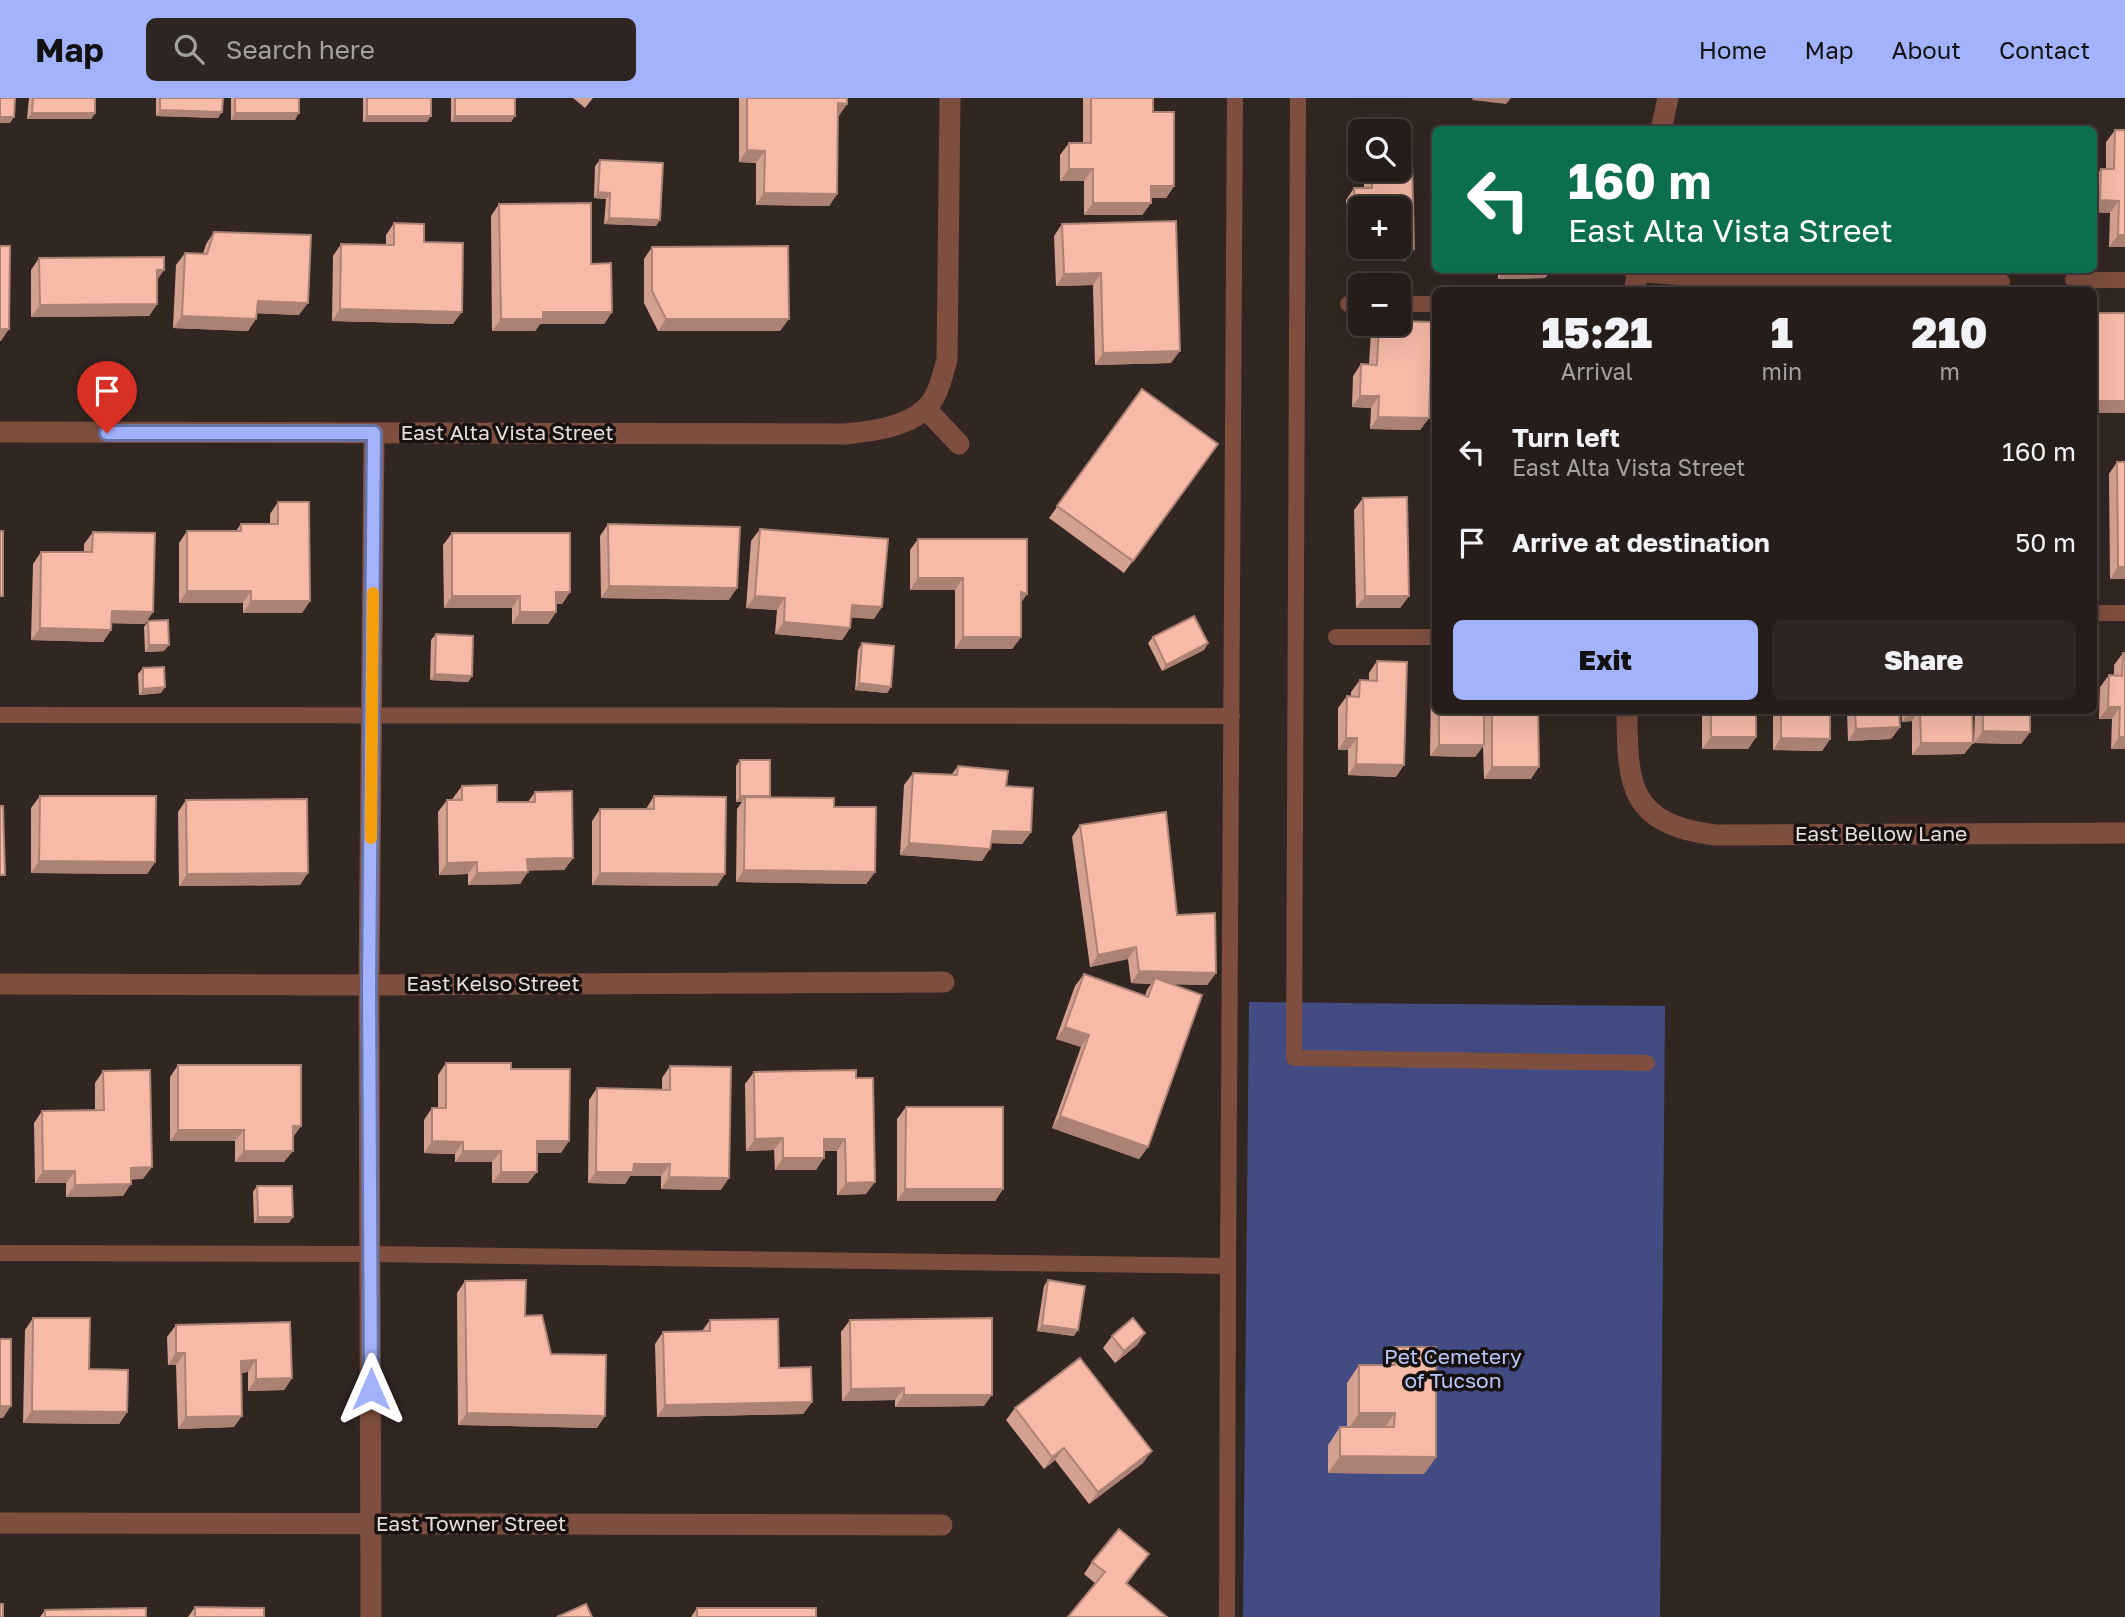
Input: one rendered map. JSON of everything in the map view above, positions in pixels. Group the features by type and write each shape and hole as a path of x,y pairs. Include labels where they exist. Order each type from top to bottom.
{"street":[{"path":"950,98 947,360 939,387 926,410 959,444"},
{"path":"1662,126 1668,98"},
{"name":"East Alta Vista Street","path":"0,432 845,434 902,423 926,410"},
{"path":"372,1617 369,985 374,433"},
{"name":"East Bellow Lane","path":"1626,714 1628,754 1633,783 1644,807 1663,822 1689,831 1715,835 2125,833"},
{"name":"East Kelso Street","path":"0,984 944,982"},
{"name":"East Towner Street","path":"0,1523 942,1525"}],"lane":[{"path":"1227,1617 1235,98"},
{"path":"1298,98 1294,1058 1647,1063"},
{"path":"1636,278 1747,282 2002,282"},
{"path":"2073,280 2125,280"},
{"path":"1411,304 1432,304"},
{"path":"2097,613 2125,613"},
{"path":"1336,637 1432,637"},
{"path":"0,715 1232,716"},
{"path":"0,1254 371,1254 1228,1266"}],"green space":[{"name":"Pet Cemetery of Tucson","path":"1249,1002 1665,1006 1660,1617 1243,1617"}],"building":[{"path":"0,98 15,98 14,117 0,117"},
{"path":"33,98 95,98 95,113 32,113"},
{"path":"160,98 223,98 222,112 160,110"},
{"path":"235,98 299,98 299,113 235,113"},
{"path":"367,98 431,98 431,116 367,116"},
{"path":"455,98 515,98 515,116 455,116"},
{"path":"747,98 847,98 847,104 838,103 837,194 764,193 765,151 747,150"},
{"path":"1091,98 1153,98 1153,112 1174,112 1174,186 1151,186 1151,203 1093,203 1093,169 1069,169 1069,143 1091,143"},
{"path":"2115,130 2125,130 2125,235 2118,235 2119,201 2100,200 2101,169 2114,169"},
{"path":"600,160 663,163 660,220 609,218 610,193 598,192"},
{"path":"1411,161 1414,249 1411,249 1411,196 1354,196 1354,188 1372,188 1372,182 1411,182"},
{"path":"591,203 591,264 611,263 612,312 543,312 543,319 501,319 499,204"},
{"path":"1176,221 1180,351 1103,353 1101,273 1064,274 1062,224"},
{"path":"394,223 424,224 424,242 463,243 462,312 340,309 341,244 394,245"},
{"path":"214,232 311,235 308,303 258,301 256,319 182,316 185,253 207,254"},
{"path":"0,246 10,246 9,329 0,329"},
{"path":"788,246 789,319 666,319 652,291 652,247"},
{"path":"164,257 164,270 157,270 157,304 40,305 39,258"},
{"path":"2097,313 2125,313 2125,401 2097,401"},
{"path":"1411,321 1432,322 1429,418 1378,417 1379,396 1360,396 1361,364 1377,365 1378,336 1411,336"},
{"path":"1142,389 1218,444 1133,561 1057,506"},
{"path":"2117,462 2125,462 2125,567 2118,567"},
{"path":"1407,497 1409,596 1365,596 1363,498"},
{"path":"278,502 309,502 310,601 251,601 251,591 187,591 187,531 241,531 241,524 278,524"},
{"path":"608,524 740,527 737,588 609,586"},
{"path":"760,529 888,539 882,607 852,605 850,628 784,622 785,598 755,596"},
{"path":"0,531 3,531 3,596 0,596"},
{"path":"93,532 155,533 153,612 112,611 111,630 40,628 41,552 92,552"},
{"path":"452,533 570,533 570,592 556,592 556,612 520,612 520,596 452,596"},
{"path":"918,539 1027,539 1027,594 1021,592 1021,637 963,637 963,578 918,578"},
{"path":"1194,616 1208,643 1166,665 1153,637"},
{"path":"168,620 169,645 149,645 148,621"},
{"path":"436,634 473,636 472,676 435,674"},
{"path":"862,643 894,646 891,687 859,683"},
{"path":"2123,653 2125,737 2119,737 2120,707 2108,707 2109,675 2122,676"},
{"path":"1377,661 1407,662 1404,765 1356,764 1357,738 1346,738 1347,696 1359,697 1360,680 1377,681"},
{"path":"164,667 165,687 143,689 143,668"},
{"path":"1439,714 1484,714 1484,745 1439,745"},
{"path":"1492,714 1538,714 1539,767 1492,767"},
{"path":"1711,714 1756,714 1756,737 1711,737"},
{"path":"1781,714 1830,714 1830,739 1781,738"},
{"path":"1855,714 1899,714 1900,727 1856,729"},
{"path":"1920,714 1972,714 1973,743 1921,743"},
{"path":"1983,714 2030,714 2030,732 1983,731"},
{"path":"740,760 770,760 770,796 740,796"},
{"path":"958,766 1008,771 1006,786 1033,788 1031,832 993,831 990,849 909,843 913,773 957,775"},
{"path":"497,785 497,802 535,802 535,792 572,791 573,858 527,859 528,872 477,873 477,862 447,863 447,800 462,800 462,786"},
{"path":"40,796 156,796 155,862 39,861"},
{"path":"654,796 726,797 725,874 600,873 600,809 654,809"},
{"path":"745,797 834,798 834,807 876,807 875,872 744,870"},
{"path":"307,799 308,873 187,874 186,800"},
{"path":"0,806 3,806 5,875 0,875"},
{"path":"1166,812 1177,915 1215,913 1216,973 1139,971 1136,947 1098,955 1080,825"},
{"path":"1084,974 1148,997 1155,978 1202,995 1148,1147 1060,1116 1089,1035 1065,1027"},
{"path":"446,1063 511,1063 511,1069 570,1069 569,1141 537,1141 537,1172 501,1172 501,1151 463,1151 463,1142 432,1141 432,1108 446,1108"},
{"path":"178,1065 301,1065 301,1126 293,1126 293,1151 244,1151 244,1130 178,1130"},
{"path":"670,1066 731,1067 729,1178 669,1177 670,1164 634,1164 633,1172 596,1172 597,1088 670,1090"},
{"path":"150,1070 152,1167 131,1168 131,1184 75,1185 75,1171 43,1171 42,1111 104,1110 103,1071"},
{"path":"856,1070 856,1078 873,1078 875,1182 846,1183 845,1139 824,1139 824,1158 783,1158 783,1138 755,1139 754,1072"},
{"path":"906,1107 1003,1107 1003,1189 905,1189"},
{"path":"257,1186 292,1186 293,1217 258,1217"},
{"path":"526,1280 525,1316 542,1315 551,1354 606,1355 605,1416 467,1413 465,1281"},
{"path":"1048,1280 1085,1286 1078,1330 1042,1325"},
{"path":"33,1318 90,1318 89,1369 128,1370 127,1412 32,1411"},
{"path":"992,1318 992,1395 904,1395 904,1388 851,1389 850,1320"},
{"path":"1133,1318 1145,1333 1124,1351 1112,1336"},
{"path":"778,1319 779,1368 811,1367 812,1402 665,1405 663,1332 710,1331 710,1320"},
{"path":"290,1322 292,1378 256,1379 256,1360 241,1361 242,1416 186,1417 185,1353 176,1353 176,1325"},
{"path":"0,1339 11,1339 11,1406 0,1406"},
{"path":"1395,1347 1436,1347 1436,1457 1340,1456 1340,1427 1394,1427 1395,1413 1359,1413 1359,1365 1395,1365"},
{"path":"1080,1358 1152,1451 1098,1492 1064,1448 1052,1457 1015,1408"},
{"path":"1119,1529 1149,1554 1126,1583 1167,1617 1068,1617 1105,1572 1092,1562"},
{"path":"0,1604 3,1604 3,1617 0,1617"},
{"path":"586,1604 592,1617 557,1617"},
{"path":"195,1607 264,1608 264,1617 195,1617"},
{"path":"146,1608 146,1617 45,1617 45,1610"},
{"path":"697,1608 816,1608 816,1617 697,1617"}],"slow traffic":[{"path":"371,838 373,593"}],"route":[{"path":"107,433 374,433 369,985 371,1389"}]}
